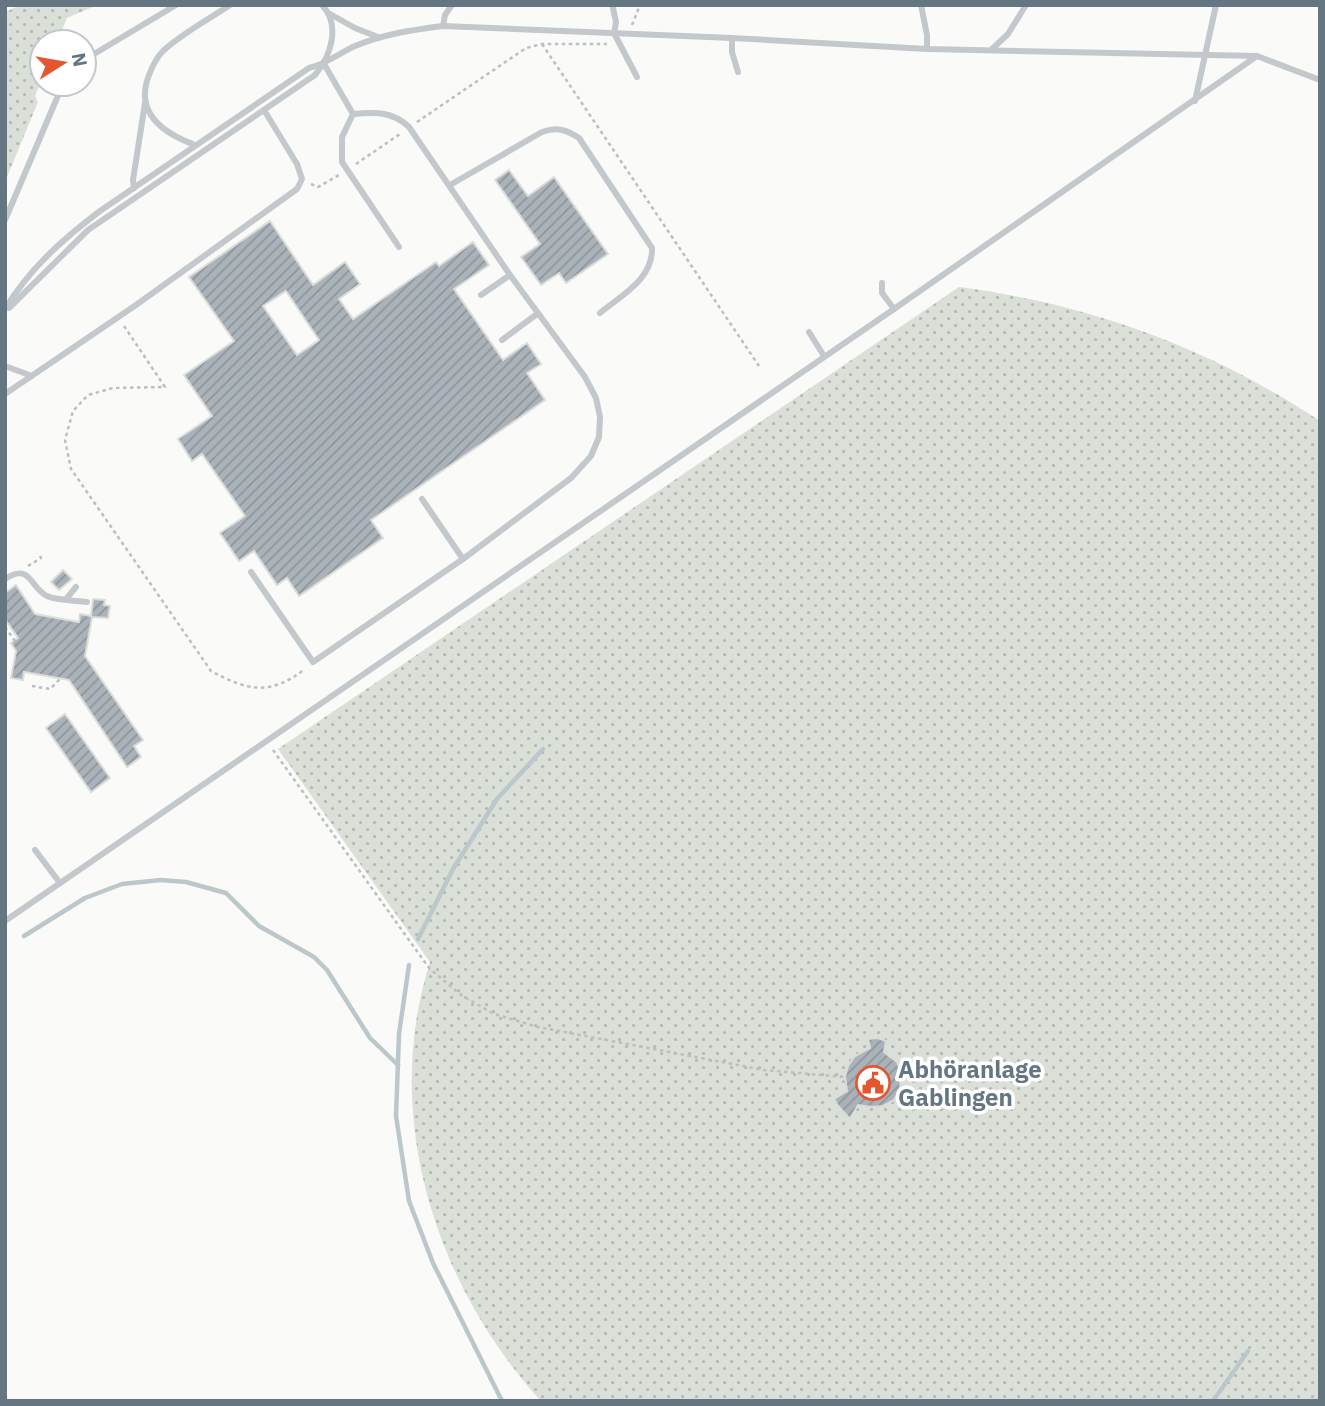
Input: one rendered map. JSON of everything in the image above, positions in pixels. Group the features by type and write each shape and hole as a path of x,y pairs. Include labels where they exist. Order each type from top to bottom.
{"lane":[{"path":"98,52 176,5"},
{"path":"134,188 146,84 152,69 162,52 230,5"},
{"path":"322,5 355,28 378,37"},
{"path":"443,26 445,15 452,5"},
{"path":"921,5 927,49"},
{"path":"991,50 1008,34 1026,5"},
{"path":"1195,101 1216,5"},
{"path":"613,8 616,22 614,33 637,77"},
{"path":"5,310 88,230 315,75 324,64 330,49 330,13"},
{"path":"5,310 19,286 68,235 309,68 324,64 351,48 378,37 443,26 927,49 1257,56 1320,80"},
{"path":"732,38 732,52 738,72"},
{"path":"5,921 1257,56"},
{"path":"324,64 353,114"},
{"path":"5,220 57,98"},
{"path":"145,102 155,121 167,132 178,140 195,145"},
{"path":"5,394 297,189 302,179 297,164 264,110"},
{"path":"251,572 313,663 463,559 571,478 591,456 600,437 596,398 584,377 537,314 409,127 394,115 380,112 353,114"},
{"path":"353,114 342,137 342,162 399,247"},
{"path":"450,185 542,132 565,129 579,138 652,248 652,257 645,275 600,313"},
{"path":"481,295 510,275"},
{"path":"882,283 883,293 894,309"},
{"path":"502,340 537,314"},
{"path":"809,332 824,356"},
{"path":"5,366 32,376"},
{"path":"422,499 463,559"},
{"path":"5,579 17,573 29,576 46,596 87,603"},
{"path":"66,599 76,587"},
{"path":"36,850 60,883"}],"path":[{"path":"627,34 640,5"},
{"path":"302,179 318,187 346,171 526,48 542,44 621,44"},
{"path":"542,44 759,366"},
{"path":"118,317 165,387 113,388 88,395 73,411 65,440 71,469 211,671 239,686 264,688 289,681 313,663"},
{"path":"17,573 41,558 39,554"},
{"path":"5,627 17,644"},
{"path":"32,685 50,688 61,678"},
{"path":"267,741 429,968 461,995 494,1014 538,1027 764,1070 845,1077"}],"shaded area":[{"path":"21,5 97,5 67,18 63,28 28,28 28,98 36,98 38,102 5,182 5,12"},
{"path":"959,287 1055,305 1147,333 1235,372 1320,421 1320,1401 541,1401 504,1355 472,1305 446,1251 427,1195 416,1138 412,1079 416,1020 430,962 278,749"}],"building":[{"path":"509,170 528,196 554,177 608,254 566,283 559,273 541,285 521,257 540,244 495,180"},
{"path":"270,221 313,285 345,262 360,284 339,299 353,319 436,262 439,266 473,242 489,265 454,289 503,360 527,343 541,364 527,373 545,400 371,520 383,538 299,596 287,578 277,585 254,551 239,561 220,533 245,516 202,454 192,461 178,439 212,416 184,375 234,341 189,277","holes":["286,291 319,340 297,355 263,306"]},
{"path":"63,570 72,579 59,590 51,582"},
{"path":"16,585 35,614 79,622 80,614 91,616 93,599 105,600 104,605 110,606 108,618 92,617 85,656 143,740 134,746 141,757 127,767 69,680 24,672 23,680 11,678 16,651 11,643 18,638 5,619 5,593"},
{"path":"65,714 110,778 91,792 46,728"},
{"name":"Abhöranlage Gablingen","path":"868,1039 886,1041 884,1052 897,1062 901,1074 900,1089 894,1100 883,1106 858,1105 850,1119 834,1099 847,1091 845,1077 855,1056 870,1048"}],"waterway":[{"path":"418,939 453,869 497,799 543,749"},
{"path":"24,936 85,898 122,884 161,880 186,882 226,893 259,926 314,957 327,970 370,1038 398,1065"},
{"path":"409,965 399,1034 396,1116 409,1201 433,1263 502,1401"},
{"path":"1213,1401 1248,1351"}],"place":[{"name":"Abhöranlage Gablingen","path":"873,1083"}]}
